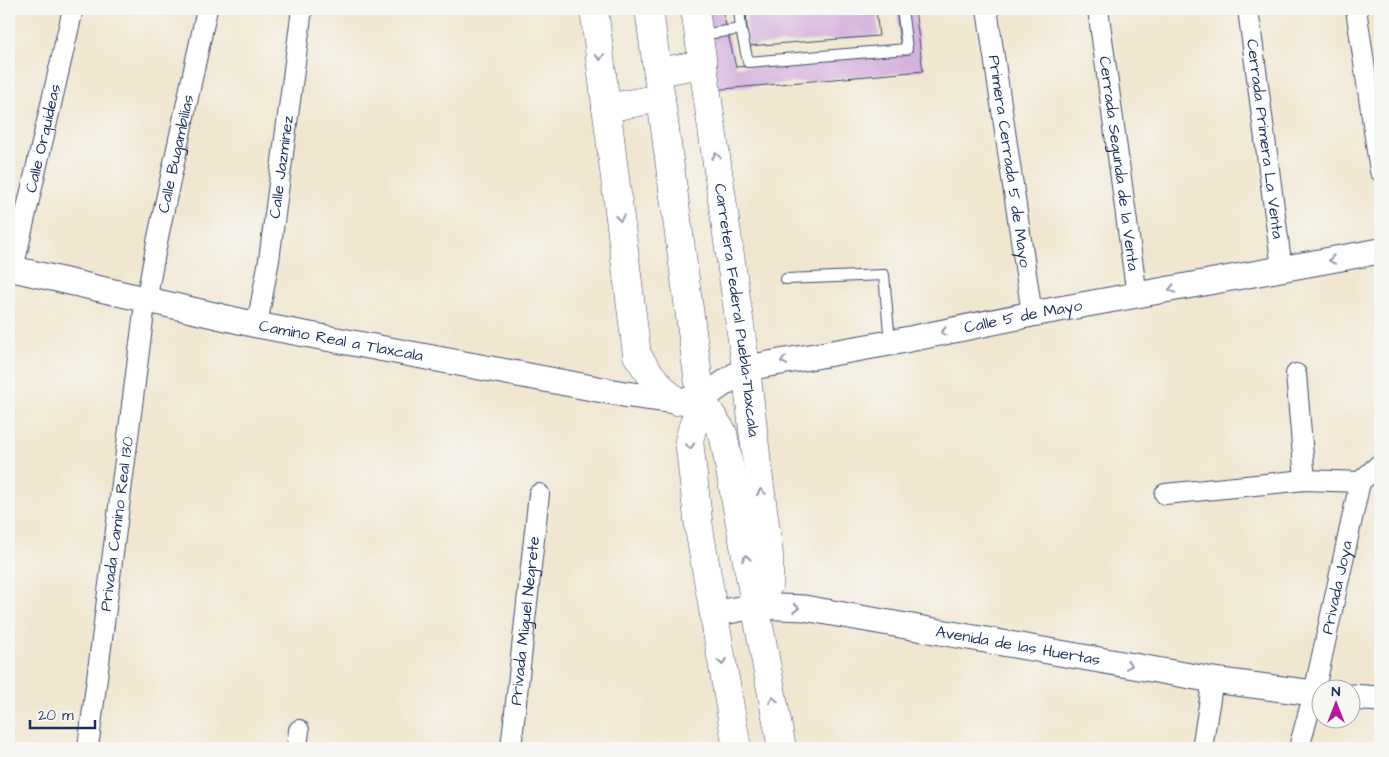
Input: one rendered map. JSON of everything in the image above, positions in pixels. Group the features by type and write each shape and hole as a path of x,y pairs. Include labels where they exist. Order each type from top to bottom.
{"main road":[{"name":"Carretera Federal Puebla-Tlaxcala","path":"594,9 637,355 644,368 661,388 689,400 723,433 782,748"},
{"name":"Carretera Federal Puebla-Tlaxcala","path":"649,9 660,85 689,400 689,440 699,528 737,748"},
{"name":"Carretera Federal Puebla-Tlaxcala","path":"695,9 746,368 769,554 769,584 755,606"},
{"path":"606,108 703,64"}],"street":[{"name":"Calle Orquídeas","path":"11,268 73,9"},
{"name":"Calle Bugambilias","path":"146,298 207,9"},
{"name":"Calle Jazminez","path":"257,325 269,260 302,9"},
{"name":"Primera Cerrada 5 de Mayo","path":"987,9 1032,314"},
{"name":"Cerrada Segunda de la Venta","path":"1098,9 1137,296"},
{"name":"Cerrada Primera La Venta","path":"1248,9 1282,268"},
{"path":"1356,9 1380,172"},
{"name":"Calle 5 de Mayo","path":"689,400 746,368 890,343 1032,314 1380,251"},
{"name":"Camino Real a Tlaxcala","path":"11,268 257,325 624,394 689,400"},
{"name":"Privada Camino Real 130","path":"88,748 146,298"},
{"path":"1296,374 1305,480"},
{"path":"1165,494 1305,480 1360,482 1380,464"},
{"name":"Privada Joya","path":"1321,680 1360,482"},
{"name":"Privada Miguel Negrete","path":"511,748 539,494"},
{"name":"Avenida de las Huertas","path":"713,614 755,606 804,608 1213,680 1312,693"},
{"path":"1202,748 1213,680"},
{"path":"1362,698 1380,699"},
{"name":"Privada Joya","path":"1299,748 1312,711"}],"lane":[{"path":"739,9 748,62 907,49 902,9"},
{"path":"699,35 741,29"},
{"path":"786,279 884,275 890,343"}],"building":[{"path":"699,9 722,9 736,67 902,54 896,9 915,9 923,71 712,90"},
{"path":"746,9 876,9 879,36 748,46"}]}
